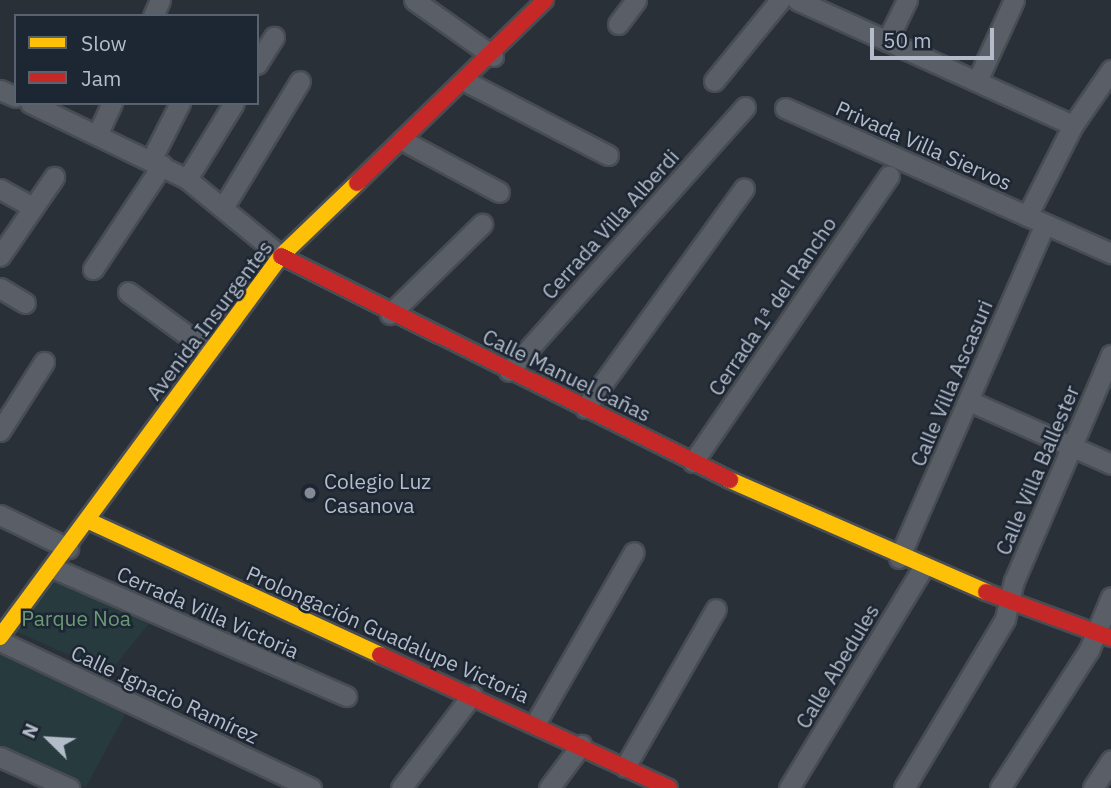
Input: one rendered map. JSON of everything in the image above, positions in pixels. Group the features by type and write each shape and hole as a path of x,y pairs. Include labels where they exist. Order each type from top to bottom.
{"street":[{"path":"414,0 493,56"},
{"name":"Avenida Insurgentes","path":"0,639 89,521 209,351 281,257 493,56 545,0"},
{"path":"618,24 636,0"},
{"path":"714,81 780,0"},
{"path":"797,0 1073,125"},
{"path":"887,41 907,0"},
{"path":"977,82 1014,0"},
{"path":"259,60 271,35"},
{"name":"Calle Villa Ascasuri","path":"899,558 969,401 1073,125 1106,77 1111,58"},
{"path":"465,81 608,155"},
{"path":"224,206 300,82"},
{"name":"Calle Manuel Cañas","path":"35,105 157,161 224,206 281,257 390,314 693,462 899,558 1010,604 1103,636"},
{"path":"99,133 112,105"},
{"path":"93,270 157,161 179,105"},
{"path":"187,179 232,105"},
{"name":"Cerrada Villa Alberdi","path":"509,371 745,107"},
{"name":"Privada Villa Siervos","path":"785,108 1035,221 1109,249"},
{"path":"402,140 499,192"},
{"name":"Cerrada 1ª del Rancho","path":"693,462 889,176"},
{"path":"0,256 54,177"},
{"path":"585,408 744,188"},
{"path":"0,189 33,207"},
{"path":"390,314 482,224"},
{"path":"0,288 25,303"},
{"path":"128,292 209,351"},
{"name":"Calle Villa Ballester","path":"904,788 1010,604 1071,447 1111,355"},
{"path":"0,431 44,362"},
{"path":"969,401 1111,464"},
{"path":"0,514 68,548"},
{"name":"Prolongación Guadalupe Victoria","path":"89,521 581,745 669,788"},
{"path":"534,724 634,552"},
{"name":"Cerrada Villa Victoria","path":"53,568 346,696"},
{"name":"Calle Abedules","path":"789,788 923,568"},
{"path":"1000,788 1103,636 1111,597"},
{"path":"625,766 716,609"},
{"name":"Calle Ignacio Ramírez","path":"0,639 311,788"},
{"path":"401,788 472,695"},
{"path":"549,788 581,745"},
{"path":"0,757 69,788"},
{"path":"1093,788 1111,760"}],"green space":[{"name":"Parque Noa","path":"59,569 156,615 109,673 15,631"},
{"path":"0,646 128,709 86,787 0,747"}],"traffic: slow":[{"path":"0,637 281,256 357,183"},
{"path":"730,480 986,592"},
{"path":"89,521 380,655"}],"traffic: jam":[{"path":"357,183 545,0"},
{"path":"281,256 730,480"},
{"path":"986,592 1111,638"},
{"path":"380,655 669,788"}],"place":[{"name":"Colegio Luz Casanova","path":"310,493"}]}
